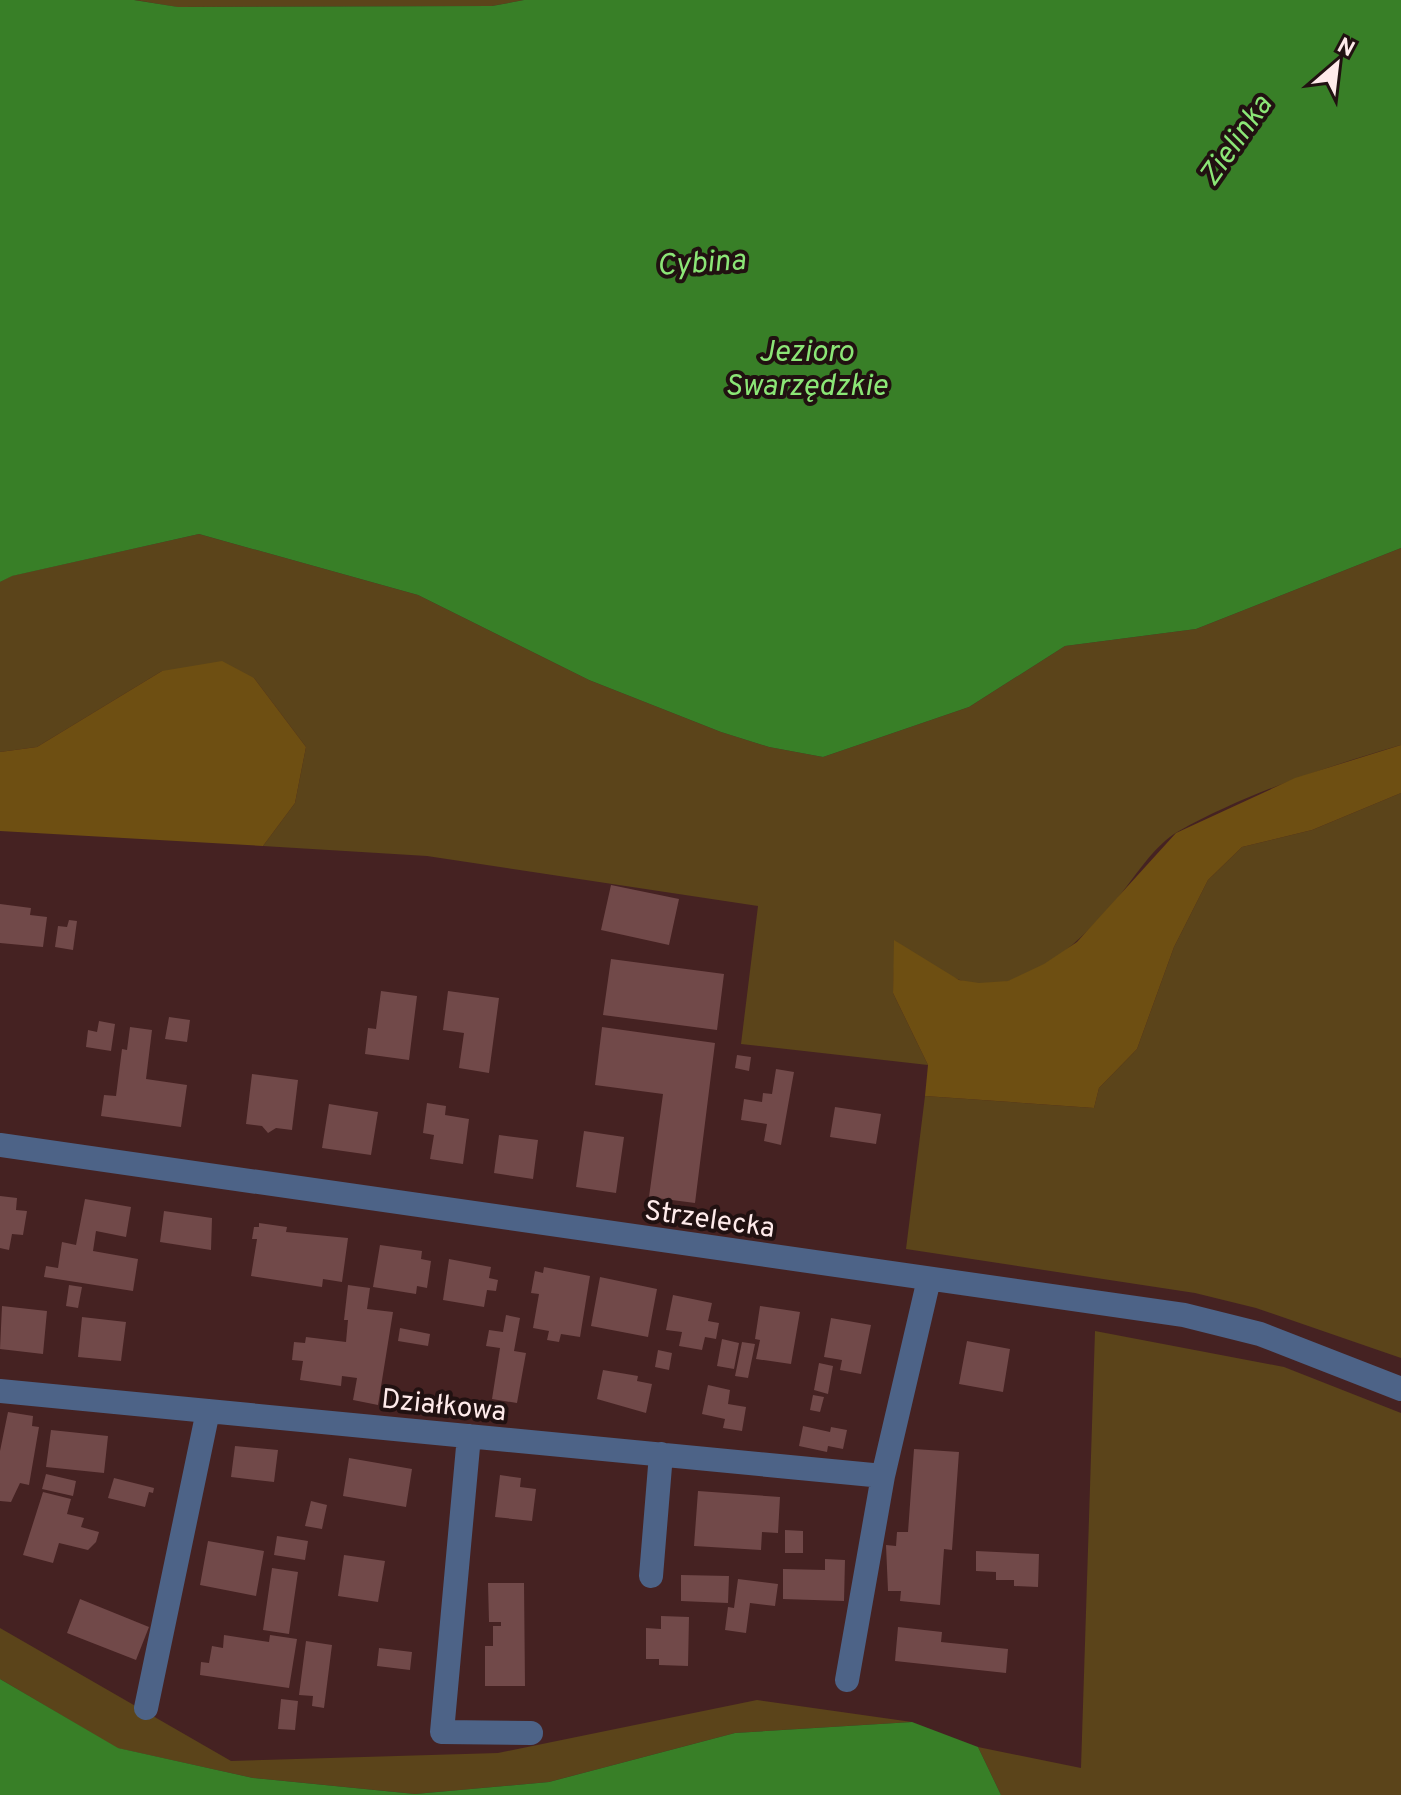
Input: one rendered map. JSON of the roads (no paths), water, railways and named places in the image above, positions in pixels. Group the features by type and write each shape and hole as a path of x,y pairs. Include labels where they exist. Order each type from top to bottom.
{"street":[{"name":"Strzelecka","path":"0,1145 1224,1323 1401,1389"},
{"path":"847,1680 883,1476 929,1279"},
{"name":"Działkowa","path":"0,1391 883,1476"},
{"path":"146,1708 208,1411"},
{"path":"469,1436 442,1732 531,1733"},
{"path":"651,1576 661,1454"}],"water":[{"name":"Jezioro Swarzędzkie","path":"0,0 134,0 178,7 492,6 524,0 1401,0 1401,548 1196,629 1065,646 969,707 823,757 769,747 721,732 589,680 418,595 199,534 12,576 0,582"},
{"path":"0,1679 118,1748 253,1778 415,1794 549,1782 735,1733 912,1722 978,1747 1001,1795 0,1795"}],"water label":[{"name":"Zielinka","path":"1235,140"},
{"name":"Cybina","path":"701,262"}]}
